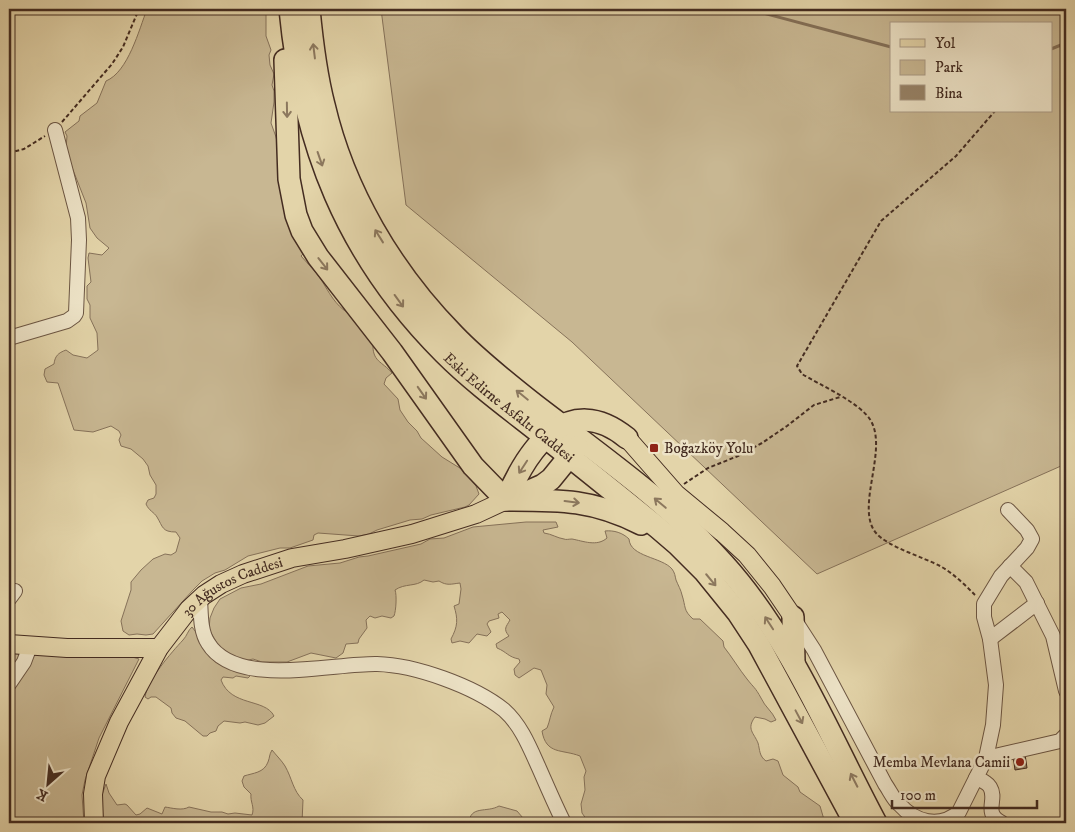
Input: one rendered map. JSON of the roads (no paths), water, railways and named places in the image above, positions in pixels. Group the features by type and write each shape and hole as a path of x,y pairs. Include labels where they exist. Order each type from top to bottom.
{"highway":[{"path":"283,9 289,179 296,215 302,231 318,257 398,359 473,466 506,500 568,501 592,505 630,518 678,545"},
{"name":"Eski Edirne Asfaltı Caddesi","path":"290,9 296,64 312,131 327,176 355,235 385,282 420,327 466,372 553,431 576,449 704,571 738,612 759,644 818,753"},
{"name":"Eski Edirne Asfaltı Caddesi","path":"309,9 315,63 330,128 348,178 377,235 392,259 415,289 453,334 500,377 553,431"},
{"path":"506,500 513,482 525,463 553,431 580,419 591,419 613,427 627,438"},
{"path":"506,500 543,485 551,479 576,449 600,431 608,431 627,438"},
{"path":"613,464 609,457 610,443 614,440 627,438"},
{"name":"Eski Edirne Asfaltı Caddesi","path":"576,449 613,464 662,504 722,561 757,604 794,665 876,823"},
{"path":"793,617 794,665"},
{"path":"818,753 830,798 842,823"},
{"path":"818,753 855,823"}],"main road":[{"path":"627,438 676,494 747,555 772,586 793,617"},
{"name":"30 Ağustos Caddesi","path":"94,823 93,794 96,776 119,722 159,648 189,609 200,599 221,584 243,574 292,558 345,549 412,534 476,514 506,500"},
{"path":"9,644 67,648 159,648"}],"street":[{"path":"9,338 67,321 76,313 80,240 78,218 55,130"},
{"path":"793,617 814,650 885,784 898,804 914,817 928,823 950,821 959,812 986,758 993,725 996,685 990,639 984,617 984,604 1001,576 1027,548 1032,539 1028,530 1008,510"},
{"path":"1010,566 1026,582 1053,636 1066,691"},
{"path":"200,599 201,618 207,641 222,659 236,665 264,670 377,664 398,666 438,678 482,696 506,712 522,732 564,823"},
{"path":"990,639 1037,602"},
{"path":"9,684 24,662 30,646"},
{"path":"986,758 1060,741 1066,735"},
{"path":"976,778 990,787 992,792 992,813 995,819 1002,823"}],"waterway":[{"path":"748,9 890,47"},
{"path":"1052,49 1066,43"}],"place":[{"name":"Boğazköy Yolu","path":"654,448"},
{"name":"Memba Mevlana Camii","path":"1020,762"}]}
